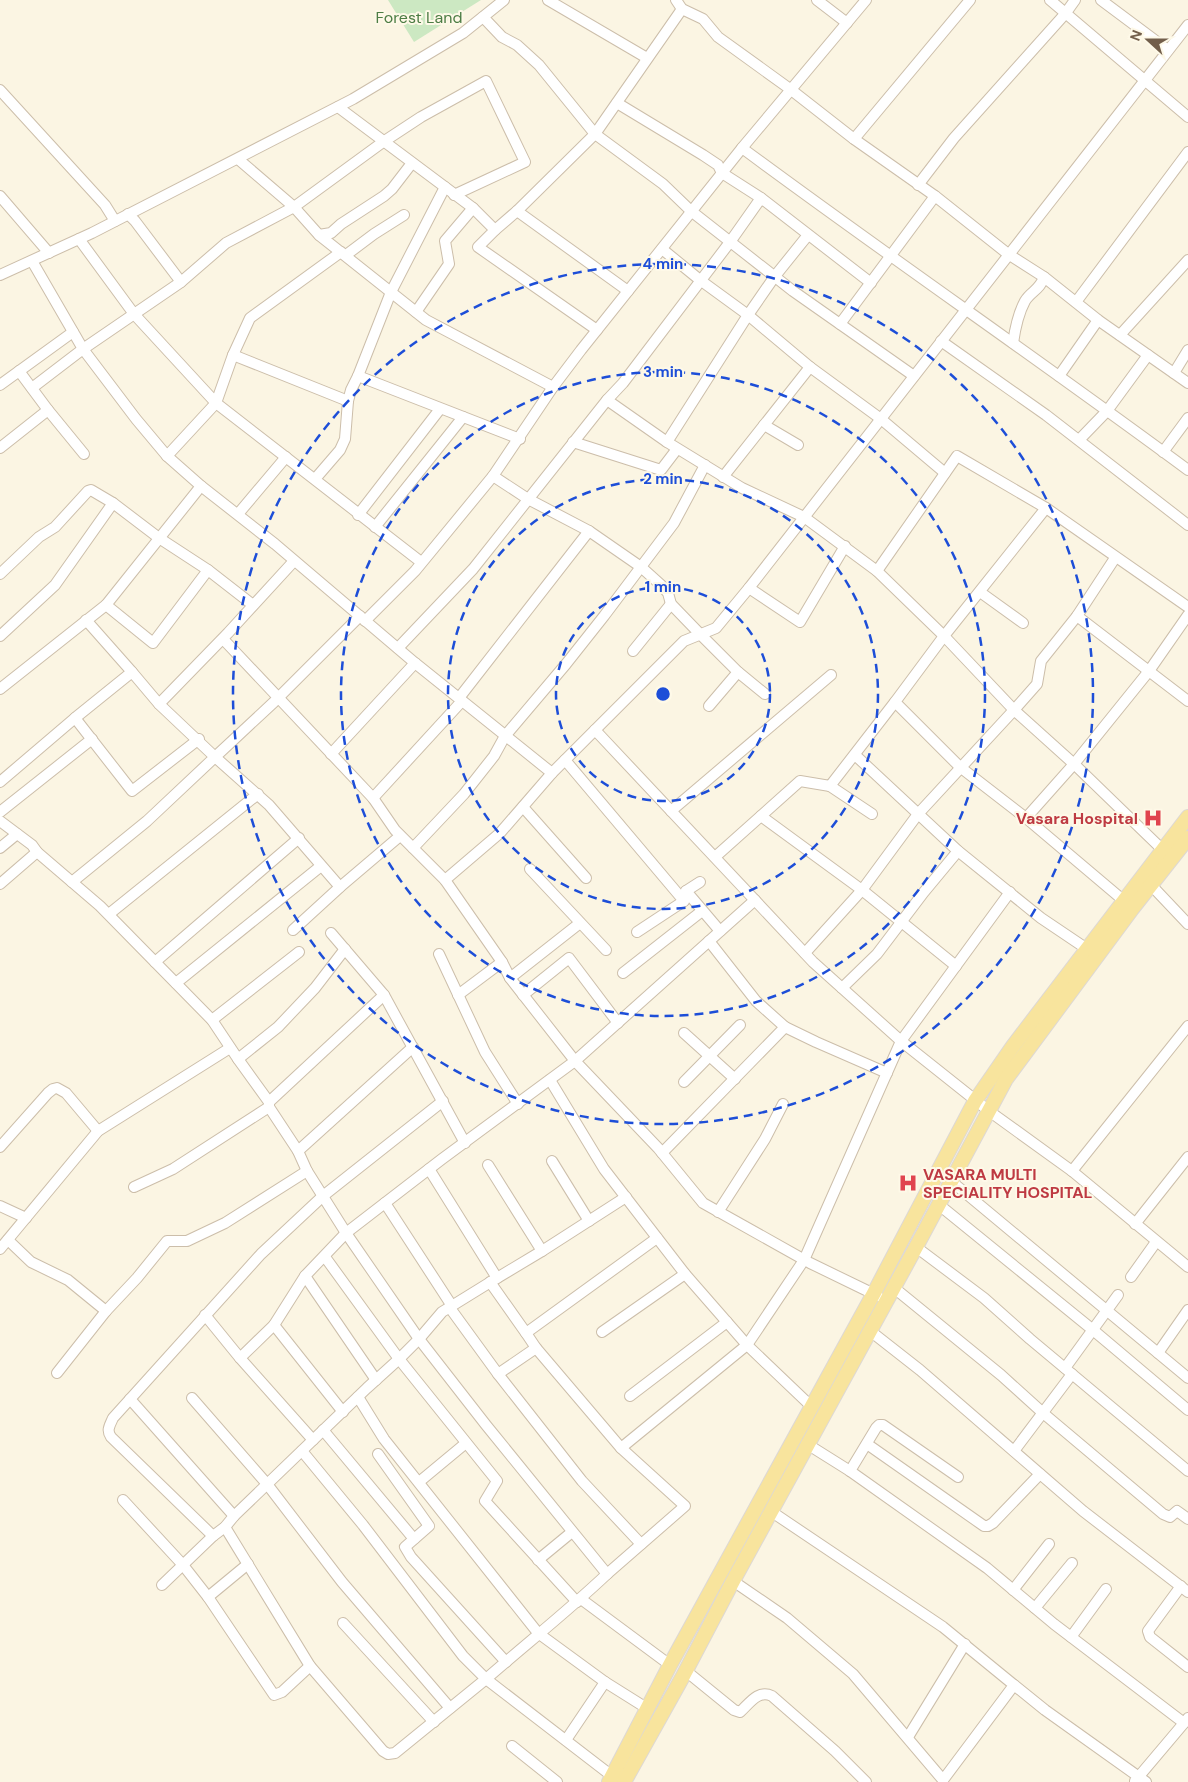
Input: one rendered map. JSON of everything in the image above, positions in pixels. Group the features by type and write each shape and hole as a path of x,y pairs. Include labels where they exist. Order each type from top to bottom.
{"main road":[{"path":"615,1780 686,1671 869,1330 880,1297 893,1287 1006,1079 1151,885 1188,816"},
{"path":"615,1780 670,1665 812,1406 880,1297 975,1100 1013,1046 1123,900 1167,854 1188,838"}],"street":[{"path":"0,275 79,239 338,107 463,33 504,0"},
{"path":"548,0 647,58"},
{"path":"676,0 682,9 703,19 718,37 790,89 854,139 935,196 1008,254 1044,276 1098,320 1188,383"},
{"path":"817,0 847,23"},
{"path":"72,882 147,821 415,571 493,476 520,439 553,387 628,291 790,89 866,0"},
{"path":"854,139 970,0"},
{"path":"1050,0 1064,14 1188,117"},
{"path":"918,185 954,138 1064,14 1074,0"},
{"path":"1101,0 1168,50"},
{"path":"598,330 478,247 595,134 682,9"},
{"path":"483,17 502,37 517,46 538,65 595,134 662,184 691,212 730,242 840,324 914,376"},
{"path":"446,880 500,833 552,773 684,640 716,628 1188,25"},
{"path":"32,388 83,349 181,282 226,243 294,207 383,142 421,117 486,81 525,162 454,195"},
{"path":"0,90 105,205 115,221"},
{"path":"617,103 718,165 722,173 762,198 871,282"},
{"path":"338,107 473,208 495,230"},
{"path":"742,148 1188,470"},
{"path":"1076,302 1188,152"},
{"path":"238,159 294,207 319,235 426,320 553,387"},
{"path":"319,235 331,233 341,224 384,196 392,189 412,163"},
{"path":"315,479 340,450 346,439 348,401 351,390 391,292 445,188"},
{"path":"0,196 49,253"},
{"path":"840,324 935,196"},
{"path":"398,648 472,569 607,400 623,383 762,198"},
{"path":"416,312 449,264 445,241 473,208"},
{"path":"517,211 628,291"},
{"path":"128,214 135,220 181,282"},
{"path":"167,456 216,403 233,355 250,318 343,254 404,216"},
{"path":"667,442 748,315 775,276 808,235"},
{"path":"79,239 134,314 216,403 421,562"},
{"path":"662,249 748,315 810,367 881,419 945,473"},
{"path":"1120,334 1188,260"},
{"path":"32,261 83,349 136,419 167,456 415,663 552,773"},
{"path":"1013,343 1015,328 1026,300 1041,286 1044,276"},
{"path":"1060,376 1098,320"},
{"path":"0,385 73,332"},
{"path":"941,341 1046,415 1188,525"},
{"path":"1174,373 1188,350"},
{"path":"233,355 348,401"},
{"path":"1079,440 1107,412 1148,355"},
{"path":"723,477 810,367"},
{"path":"19,371 84,454"},
{"path":"358,376 520,439"},
{"path":"607,400 667,442 723,477 804,517 877,571 944,636 1014,710 1074,764 1167,854"},
{"path":"358,515 440,408"},
{"path":"0,448 48,410"},
{"path":"375,527 463,417"},
{"path":"1163,452 1188,418"},
{"path":"764,425 798,445"},
{"path":"573,442 661,470 677,448"},
{"path":"877,571 957,456 1046,508 1188,607"},
{"path":"238,514 286,457"},
{"path":"413,848 464,794 494,756 505,736 566,664 641,567 674,522 705,465"},
{"path":"493,476 528,499 590,531 641,567 664,589 671,604 699,633 738,672 765,694"},
{"path":"0,689 106,605 201,486"},
{"path":"0,574 38,537 55,527 88,491 95,491 114,503 159,538 208,570 253,605"},
{"path":"0,636 55,585 114,503"},
{"path":"830,786 944,636 1046,508"},
{"path":"373,798 461,700 590,531"},
{"path":"749,588 800,622 845,546"},
{"path":"806,953 862,890 918,814 1037,684 1041,661 1077,616 1116,558"},
{"path":"159,704 223,639 294,561"},
{"path":"106,605 153,643 208,570"},
{"path":"980,592 1023,623"},
{"path":"633,650 671,604"},
{"path":"1026,818 1074,764 1149,671 1188,615"},
{"path":"1077,616 1188,700"},
{"path":"86,620 159,704 199,739 215,757 258,794 299,838 340,887"},
{"path":"223,639 373,798 400,836 446,880 502,962 510,978 575,1062 662,1153 703,1203 804,1260 880,1297"},
{"path":"331,754 415,663"},
{"path":"0,782 132,672"},
{"path":"709,706 738,672"},
{"path":"671,811 831,675"},
{"path":"895,702 960,767 1026,818 1123,900"},
{"path":"75,718 132,791 199,739"},
{"path":"595,730 755,900 842,988 901,1040 988,1111 1072,1171 1188,1267"},
{"path":"0,812 92,739"},
{"path":"855,755 958,851 1041,918 1087,949"},
{"path":"565,760 685,896 720,931"},
{"path":"715,857 800,781 830,786 872,814"},
{"path":"108,914 258,794"},
{"path":"523,807 586,878"},
{"path":"761,816 862,890 956,966"},
{"path":"0,821 32,845 37,852 108,914 212,1020 298,1151 307,1171 346,1233 419,1339 607,1574"},
{"path":"0,848 17,834"},
{"path":"293,930 400,836"},
{"path":"155,962 299,838"},
{"path":"842,988 877,954 958,851"},
{"path":"0,884 37,852"},
{"path":"176,983 321,866"},
{"path":"530,869 606,950"},
{"path":"637,932 685,896 700,882"},
{"path":"1151,885 1188,924"},
{"path":"621,1448 747,1345 804,1260 901,1040 1010,892"},
{"path":"240,1358 274,1325 305,1276 346,1233 429,1169 575,1062 755,900"},
{"path":"623,973 702,911"},
{"path":"510,978 580,923"},
{"path":"331,934 384,995 465,1143"},
{"path":"709,941 756,1001 785,1027 887,1073"},
{"path":"238,1059 278,1027 315,988 345,949"},
{"path":"212,1020 299,952"},
{"path":"439,954 485,1052 518,1104"},
{"path":"524,995 569,958 618,1023"},
{"path":"458,995 502,962"},
{"path":"134,1186 173,1170 269,1105 384,995"},
{"path":"684,1082 740,1025"},
{"path":"1072,1171 1188,1026"},
{"path":"662,1153 785,1027"},
{"path":"684,1033 735,1079"},
{"path":"298,1151 414,1047"},
{"path":"0,1250 98,1131 230,1048"},
{"path":"550,1080 604,1169 685,1274 747,1345 812,1406"},
{"path":"0,1147 48,1093 52,1089 57,1088 66,1093 98,1131"},
{"path":"213,1536 108,1433 113,1418 261,1254 323,1196 443,1101"},
{"path":"718,1212 765,1139 783,1104"},
{"path":"1135,1224 1188,1157"},
{"path":"552,1161 589,1221"},
{"path":"488,1165 542,1251"},
{"path":"225,1527 310,1666 383,1751 388,1754 401,1750 579,1600 685,1506 621,1448 536,1348 493,1280 429,1169"},
{"path":"57,1373 106,1311 137,1278 167,1241 187,1241 225,1224 307,1171"},
{"path":"951,1181 1106,1312 1188,1378"},
{"path":"162,1585 213,1536 225,1527 323,1430 399,1360 442,1312 626,1197"},
{"path":"385,1203 451,1307 498,1374 582,1481 642,1544"},
{"path":"938,1204 1188,1410"},
{"path":"0,1206 26,1218"},
{"path":"526,1333 657,1238"},
{"path":"8,1240 31,1262 68,1280 106,1311"},
{"path":"1131,1277 1156,1242"},
{"path":"916,1247 984,1298 1188,1471"},
{"path":"325,1257 399,1360 497,1481 485,1501 538,1560 579,1600 670,1665"},
{"path":"602,1332 685,1274"},
{"path":"305,1276 376,1380"},
{"path":"893,1287 1001,1375 1163,1514 1170,1517 1177,1511 1188,1519"},
{"path":"1014,1451 1043,1413 1093,1330 1118,1295"},
{"path":"1158,1353 1188,1310"},
{"path":"205,1315 240,1358 313,1440"},
{"path":"630,1396 728,1322"},
{"path":"274,1325 343,1412"},
{"path":"869,1330 920,1370 1083,1511 1184,1589 1150,1627 1148,1634 1188,1667"},
{"path":"498,1374 536,1348"},
{"path":"358,1397 384,1439 538,1633 605,1682 648,1709"},
{"path":"192,1398 267,1484 342,1582 450,1708"},
{"path":"130,1399 234,1516"},
{"path":"850,1471 876,1428 879,1425 883,1425 958,1477"},
{"path":"323,1430 414,1539"},
{"path":"419,1482 466,1443"},
{"path":"772,1512 943,1626 1045,1710 1139,1780 1186,1720 1071,1637 987,1568 850,1471 807,1444"},
{"path":"867,1444 984,1526 993,1523 1040,1474"},
{"path":"302,1451 363,1524 463,1656 486,1679 615,1780"},
{"path":"378,1454 429,1526 405,1547 411,1557 506,1662"},
{"path":"123,1500 183,1565 208,1597 274,1695 282,1692 310,1666"},
{"path":"538,1560 572,1532"},
{"path":"1013,1590 1049,1544"},
{"path":"1035,1608 1072,1563"},
{"path":"208,1597 248,1564"},
{"path":"733,1581 787,1618 853,1674 943,1780 1014,1685"},
{"path":"1071,1637 1106,1590"},
{"path":"343,1623 434,1722"},
{"path":"908,1737 965,1644"},
{"path":"686,1671 734,1710 740,1712 750,1700 760,1694 766,1693 772,1696 835,1751 866,1782"},
{"path":"566,1740 605,1682"},
{"path":"512,1746 557,1782"}],"green space":[{"name":"Forest Land","path":"388,0 481,0 414,42"}],"place":[{"name":"Vasara Hospital","path":"1153,818"},
{"name":"VASARA MULTI SPECIALITY HOSPITAL","path":"908,1183"}]}
